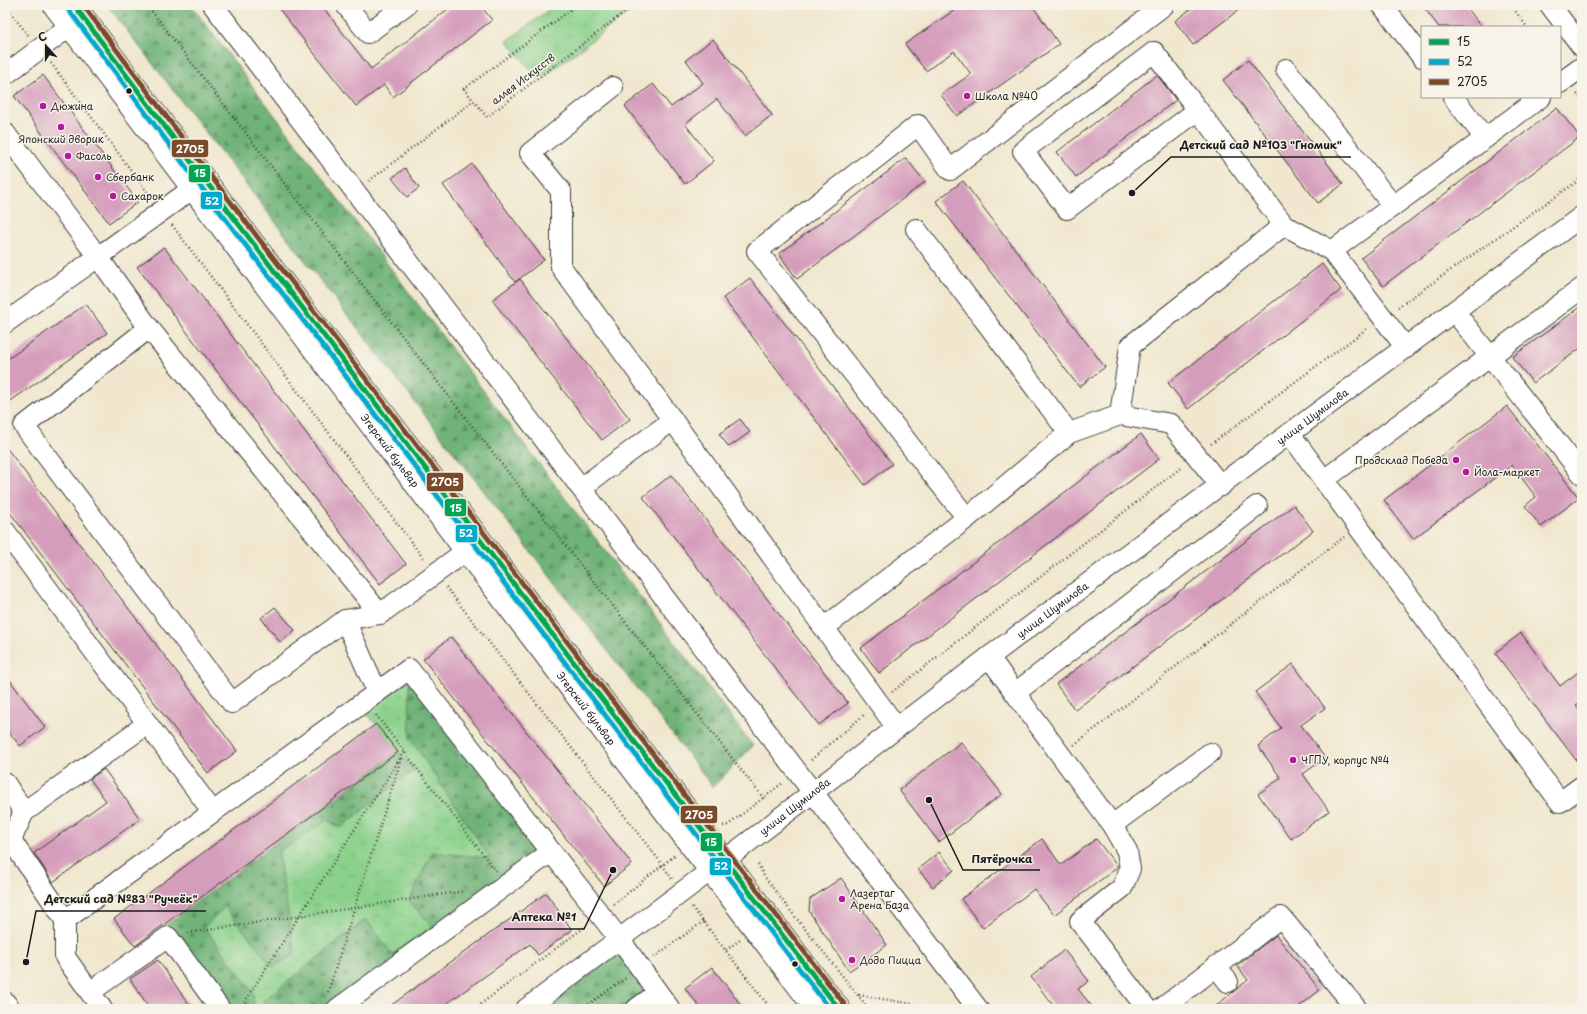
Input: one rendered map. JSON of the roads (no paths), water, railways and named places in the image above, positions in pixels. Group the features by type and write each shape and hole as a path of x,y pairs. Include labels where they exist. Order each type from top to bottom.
{"main road":[{"name":"Эгерский бульвар","path":"54,5 198,184 718,865 839,1009"},
{"name":"Эгерский бульвар","path":"74,5 198,184"},
{"name":"Эгерский бульвар","path":"718,865 816,1009"}],"street":[{"path":"213,5 978,1009"},
{"path":"346,5 368,33 406,5"},
{"path":"967,518 757,251 918,125 950,170 1164,5"},
{"path":"1382,5 1421,56"},
{"path":"1550,5 1582,47"},
{"path":"5,75 70,26"},
{"path":"1134,27 1284,225 1332,251 1406,348"},
{"path":"1154,52 1023,151 1067,209 1198,110"},
{"path":"1561,82 1582,67"},
{"path":"1286,69 1393,206"},
{"path":"613,86 530,153 561,190 561,267 825,627 897,728"},
{"path":"1454,98 1485,138"},
{"path":"1332,251 1540,98"},
{"path":"5,133 149,328 380,614"},
{"path":"5,323 198,184"},
{"name":"улица Шумилова","path":"526,1009 620,940 989,657 1455,312 1582,216"},
{"path":"1120,415 1130,346 1284,225"},
{"path":"916,229 1069,433"},
{"path":"1324,480 1582,288"},
{"path":"1455,312 1582,474"},
{"path":"149,328 24,426 232,703 345,620 380,614 473,545"},
{"path":"825,627 967,518 1069,433 1120,415 1171,424 1221,486"},
{"path":"581,488 673,420"},
{"path":"1290,434 1560,802 1582,786"},
{"path":"1016,693 1257,506"},
{"path":"5,532 212,811"},
{"path":"345,620 371,696"},
{"path":"989,657 1112,825 1127,851 1130,869 1122,888 1080,921 1147,1009"},
{"path":"64,920 409,669 601,915 670,1009"},
{"path":"102,1009 65,957 64,920 8,842 24,812 147,724"},
{"path":"1112,825 1210,754"},
{"path":"5,783 24,812"},
{"path":"332,1002 507,885 552,852"},
{"path":"1161,1009 1222,974 1281,917 1356,1009"},
{"path":"90,992 168,936 220,1009"},
{"path":"636,1009 658,993"},
{"path":"5,1002 10,1009"}],"place":[{"name":"Школа №40","path":"967,96"},
{"name":"Дюжина","path":"43,106"},
{"name":"Японский дворик","path":"61,127"},
{"name":"Фасоль","path":"68,156"},
{"name":"Сбербанк","path":"98,177"},
{"name":"Детский сад №103 \"Гномик\"","path":"1132,193"},
{"name":"Сахарок","path":"113,196"},
{"name":"Продсклад Победа","path":"1456,460"},
{"name":"Йола-маркет","path":"1466,472"},
{"name":"ЧГПУ, корпус №4","path":"1293,760"},
{"name":"Пятёрочка","path":"929,800"},
{"name":"Аптека №1","path":"613,870"},
{"name":"Лазертаг Арена База","path":"842,899"},
{"name":"Додо Пицца","path":"852,960"},
{"name":"Детский сад №83 \"Ручеёк\"","path":"26,962"}]}
